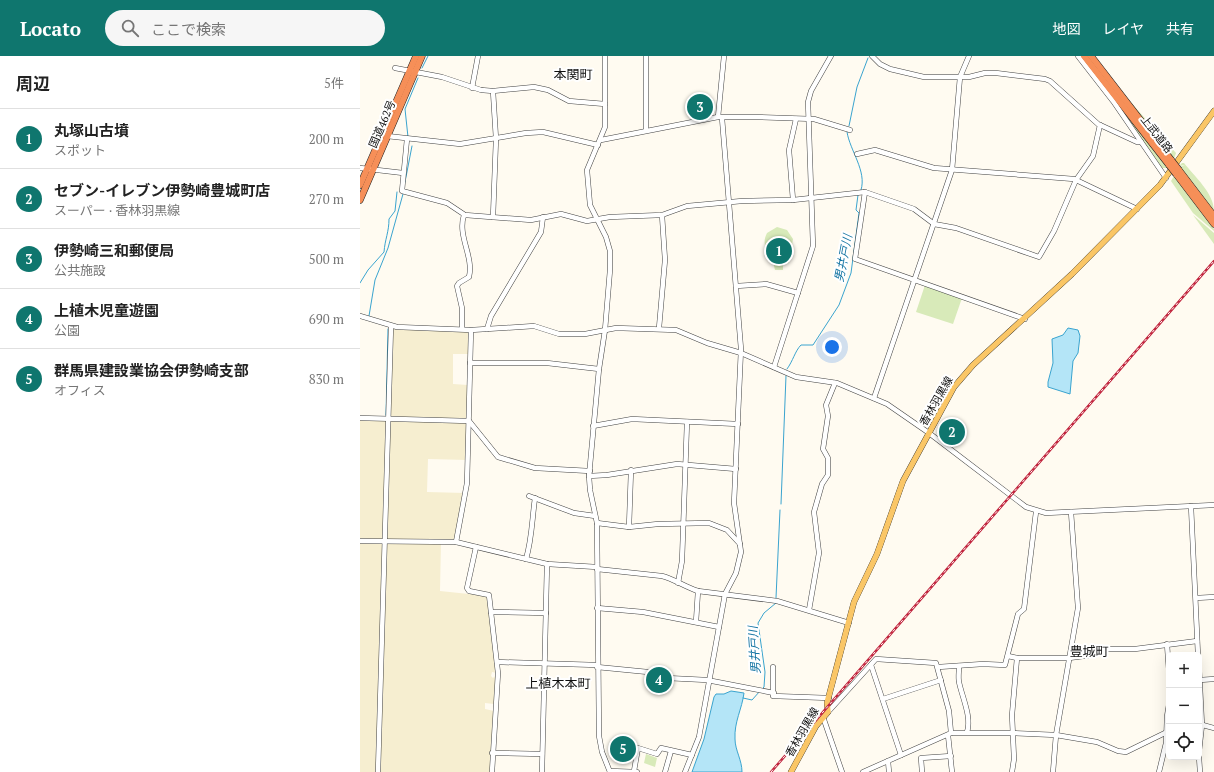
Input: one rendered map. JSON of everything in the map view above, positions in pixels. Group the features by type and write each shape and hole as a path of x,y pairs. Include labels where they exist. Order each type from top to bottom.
{"highway":[{"name":"国道462号","path":"360,200 367,169 387,136 412,72 416,56"},
{"name":"国道462号","path":"360,184 412,72 422,56"},
{"name":"上武道路","path":"1084,56 1100,80 1170,163"},
{"name":"上武道路","path":"1091,56 1170,163 1214,216"},
{"name":"上武道路","path":"1177,172 1214,224"}],"main road":[{"name":"香林羽黒線","path":"791,772 816,726 828,712 827,705 854,602 869,573 885,535 902,481 954,387 961,377 1025,319 1137,209 1166,178 1214,111"}],"street":[{"path":"472,88 478,56"},
{"path":"605,56 605,127 600,142 591,157 587,170 590,205 606,237 610,251 605,330 599,369 589,473 590,490 597,523 597,666 599,736 602,752 610,772 636,772 638,748 657,754 661,748 692,755"},
{"path":"646,56 646,130"},
{"path":"685,772 699,737 725,594 736,573 741,552 734,503 741,353 729,202 720,118 724,56"},
{"path":"774,367 813,246 809,98 831,56"},
{"path":"872,56 884,66 904,73 924,77 960,77 996,73 1045,79 1050,81 1100,125 1137,142 1141,142"},
{"path":"874,398 916,280 952,170 960,77 969,56"},
{"path":"1078,56 1100,80 1166,178"},
{"path":"395,68 442,77 472,88 492,91 538,87 548,90 569,101 606,104"},
{"path":"492,91 496,139 493,217"},
{"path":"387,136 460,144 543,132 600,142 646,130 720,118 757,117 809,119 850,130"},
{"path":"793,200 789,150 796,119"},
{"path":"407,139 402,191 447,203 464,215 532,220 561,214 583,221 598,220 610,217 662,215 687,206 729,202 793,200 865,192 914,209 934,224 956,228 1039,257 1054,230 1076,180 1093,156 1100,125"},
{"path":"857,154 875,150 934,168 1076,180 1137,209"},
{"path":"367,169 403,173"},
{"path":"865,192 856,259 1025,319"},
{"path":"462,329 462,308 457,286 469,277 470,269 470,260 462,231 464,215"},
{"path":"659,328 666,260 662,215"},
{"path":"487,329 491,316 541,232 543,217"},
{"path":"736,286 766,284 798,293"},
{"path":"360,316 391,326 471,330 534,326 558,334 585,334 616,328 659,328 676,330 707,343 741,353 800,378 835,383 887,404 929,433 1026,507 1036,512 1072,512 1214,505"},
{"path":"378,772 387,418 391,326"},
{"path":"456,542 466,493 471,330"},
{"path":"470,363 547,363 599,369"},
{"path":"809,610 819,553 814,512 822,484 828,475 828,458 823,449 828,416 826,405 835,383"},
{"path":"360,418 469,421 498,457 535,468 607,475 632,470 686,464 736,469"},
{"path":"594,426 632,419 738,424"},
{"path":"678,583 682,561 687,422"},
{"path":"629,527 632,470"},
{"path":"529,496 574,513 595,516"},
{"path":"526,559 532,538 531,523 535,498"},
{"path":"1191,506 1198,652"},
{"path":"938,667 983,664 1005,665 1018,614 1024,609 1036,512"},
{"path":"1053,772 1056,735 1078,608 1072,512"},
{"path":"597,523 629,527 684,523 709,524 727,530 740,544"},
{"path":"360,541 456,542 547,564 597,568 662,576 698,591 778,600 848,623"},
{"path":"476,547 467,588 468,592 489,595 498,673 492,772"},
{"path":"542,772 547,564"},
{"path":"696,622 698,591"},
{"path":"1196,598 1214,597"},
{"path":"597,608 644,612 719,627"},
{"path":"491,612 546,613"},
{"path":"1008,656 1017,658 1069,658 1092,656 1099,651 1109,649 1135,649 1197,641"},
{"path":"1167,644 1168,652"},
{"path":"1012,772 1014,759 1012,733 1017,658"},
{"path":"828,712 876,659 936,663 949,711 952,772"},
{"path":"497,662 597,666 658,673 667,678 709,681 774,693"},
{"path":"871,665 901,755"},
{"path":"959,666 959,683 964,695 966,712 966,732"},
{"path":"774,667 773,696 829,698"},
{"path":"1202,680 1214,679"},
{"path":"883,699 941,680"},
{"path":"1200,688 1201,724"},
{"path":"823,717 842,772"},
{"path":"1202,725 1214,728"},
{"path":"863,772 950,734 966,732 1056,735 1098,742 1118,752 1126,752 1166,732"},
{"path":"1159,772 1166,743"},
{"path":"665,772 671,751"},
{"path":"492,753 542,754"},
{"path":"922,772 921,758 951,756"},
{"path":"1199,760 1200,772"},
{"path":"888,761 889,772"}],"shaded area":[{"path":"392,329 470,332 469,354 453,354 453,384 468,385 467,420 390,418"},
{"path":"360,420 468,423 467,460 428,459 427,492 465,493 455,541 441,541 440,591 488,596 497,673 492,672 491,676 493,678 496,675 494,704 485,703 485,709 494,711 492,772 360,772"}],"green space":[{"path":"1102,83 1168,168 1162,168"},
{"path":"1126,97 1176,153 1174,159"},
{"path":"1184,163 1207,191 1211,198 1214,211 1180,167 1185,165 1179,166"},
{"path":"1174,176 1214,231 1193,213 1171,181"},
{"path":"1193,215 1214,233 1214,244"},
{"path":"777,227 787,230 793,239 789,263 783,264 783,270 775,270 765,248 765,238 767,233"},
{"path":"925,285 962,298 953,324 916,312"},
{"path":"646,754 657,758 655,767 644,763"}],"water":[{"path":"1068,328 1078,330 1080,336 1078,353 1073,361 1070,394 1048,387 1053,363 1052,339 1063,335"},
{"path":"731,691 744,693 735,733 735,743 742,772 692,772 704,739 714,697 716,694 724,694"}],"waterway":[{"path":"422,68 428,56"},
{"name":"男井戸川","path":"849,126 857,87 868,58"},
{"path":"408,137 405,109 418,78"},
{"name":"男井戸川","path":"847,132 862,176 861,190"},
{"path":"405,182 412,146"},
{"path":"360,283 368,270 384,252 389,219 395,211 397,192"},
{"path":"369,316 375,280 388,248 403,194"},
{"name":"男井戸川","path":"787,369 801,345 813,345 839,305 851,273 859,213 856,210 858,195"},
{"path":"386,415 388,329"},
{"name":"男井戸川","path":"781,504 786,376"},
{"name":"男井戸川","path":"776,598 780,510"},
{"name":"男井戸川","path":"762,689 764,687 765,672 758,623 764,613 776,603"},
{"name":"男井戸川","path":"743,698 752,700 760,691"}],"railway":[{"path":"771,772 1214,261"}],"place":[{"name":"伊勢崎三和郵便局","path":"700,107"},
{"name":"丸塚山古墳","path":"779,251"},
{"name":"セブン-イレブン伊勢崎豊城町店","path":"952,432"},
{"name":"上植木児童遊園","path":"659,680"},
{"name":"群馬県建設業協会伊勢崎支部","path":"623,749"}],"district":[{"name":"本関町","path":"573,74"},
{"name":"豊城町","path":"1089,651"},
{"name":"上植木本町","path":"558,683"}]}
